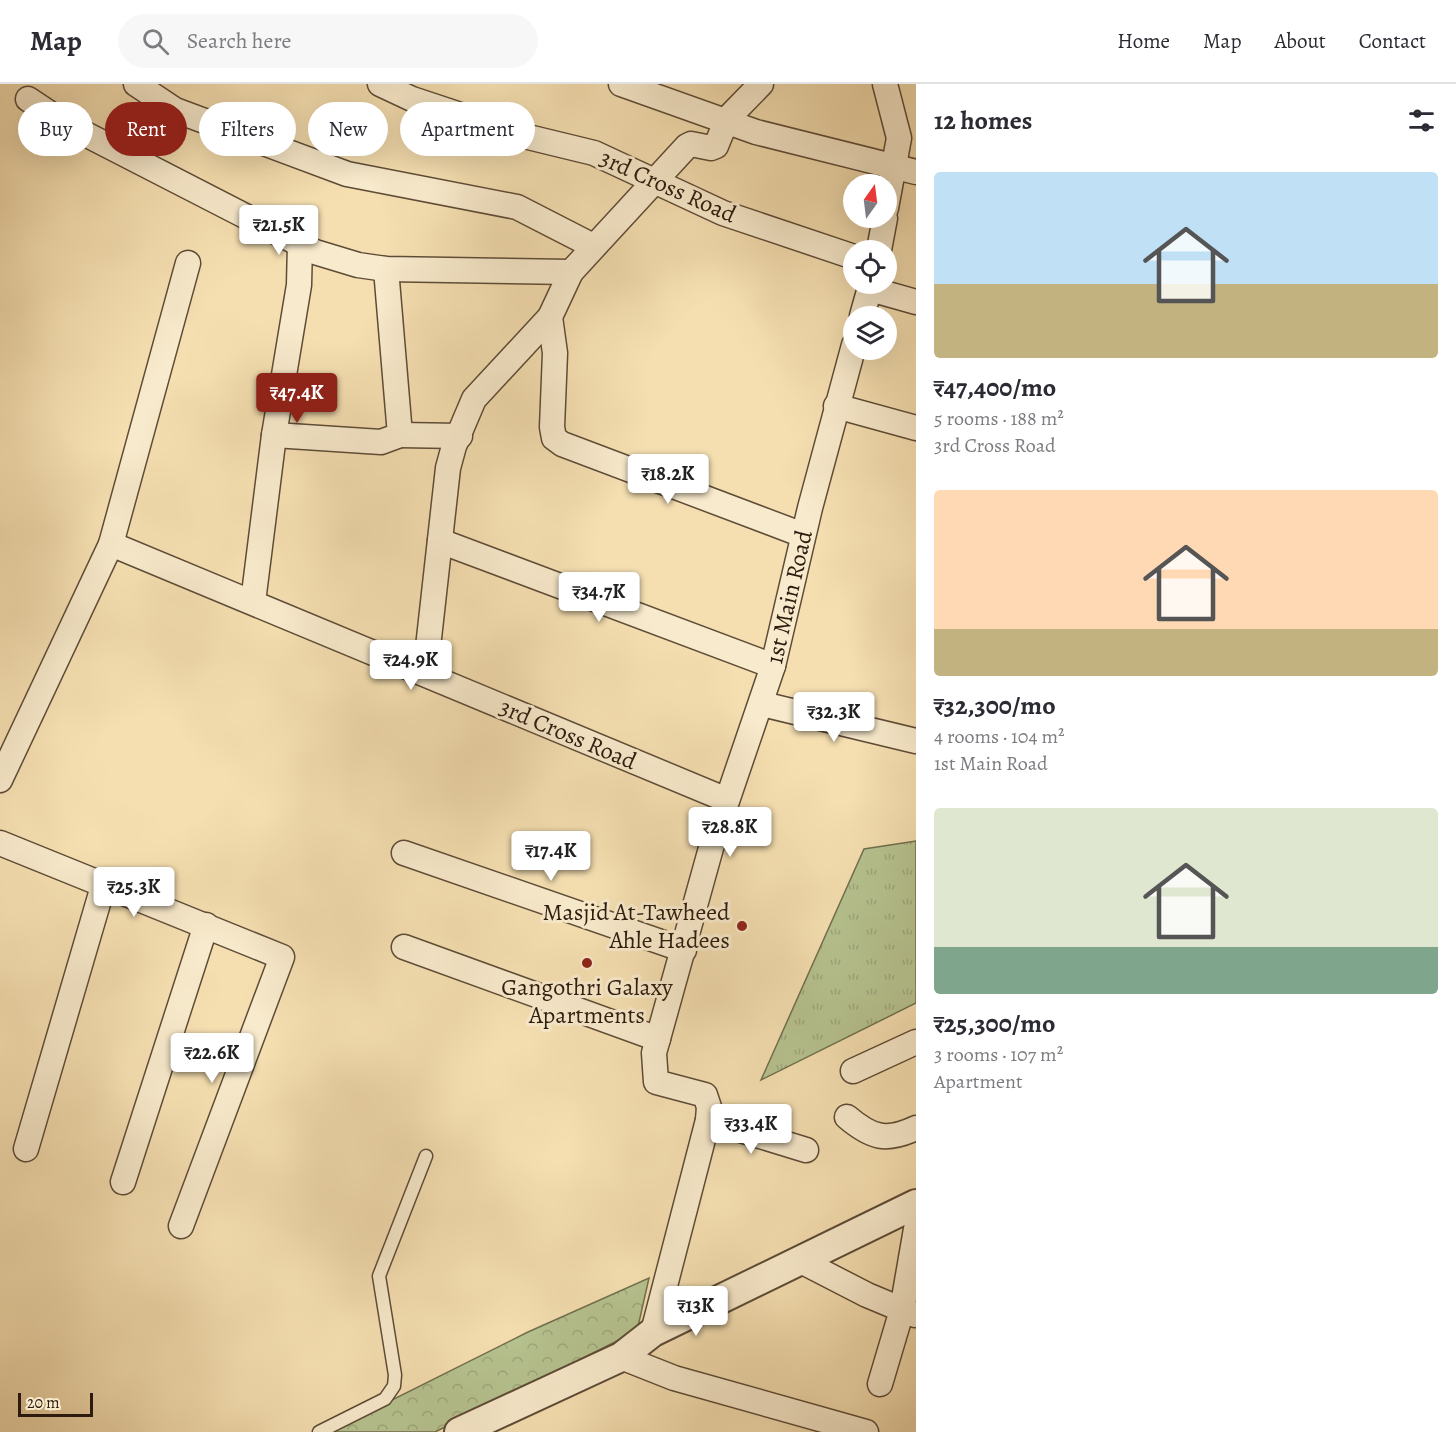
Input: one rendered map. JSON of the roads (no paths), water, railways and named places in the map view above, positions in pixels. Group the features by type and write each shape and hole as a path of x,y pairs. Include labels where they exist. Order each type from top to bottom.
{"street":[{"path":"136,84 175,110 347,174 517,207 593,246"},
{"name":"3rd Cross Road","path":"380,84 412,99 513,133 594,153 723,213 843,253"},
{"path":"621,84 727,119 756,132 905,169"},
{"path":"424,674 448,468 454,446 474,399 550,317 571,272 593,246 691,144 711,148 716,146 727,119 761,84"},
{"path":"885,84 905,169 897,185"},
{"path":"28,99 64,123 315,252 358,265 386,269 571,272"},
{"path":"253,602 274,435 299,285 300,244"},
{"path":"0,780 111,544 188,263"},
{"path":"386,269 400,435"},
{"path":"893,294 916,302"},
{"path":"550,317 555,353 552,427 554,438 562,444 803,535"},
{"name":"1st Main Road","path":"653,1332 708,1120 709,1107 705,1095 656,1082 654,1053 727,800 762,704 773,666 803,535 850,360"},
{"path":"836,406 916,428"},
{"path":"274,435 381,442 400,435 460,436"},
{"path":"440,541 773,666"},
{"name":"3rd Cross Road","path":"111,544 727,800"},
{"path":"762,704 916,741"},
{"path":"0,843 104,883 282,957 181,1226"},
{"path":"404,854 684,950"},
{"path":"26,1149 104,883"},
{"path":"123,1182 206,926"},
{"path":"404,947 658,1039"},
{"path":"853,1071 916,1042"},
{"path":"847,1117 860,1128 876,1136 892,1138 916,1128"},
{"path":"708,1120 806,1150"},
{"path":"459,1432 621,1356 653,1332 916,1204"},
{"path":"880,1384 909,1313 916,1229"},
{"path":"801,1261 909,1313"},
{"path":"621,1356 674,1378 866,1432"}],"lane":[{"path":"319,1432 385,1399 394,1386 395,1375 379,1276 426,1156"}],"place":[{"name":"Masjid At-Tawheed Ahle Hadees","path":"742,926"},
{"name":"Gangothri Galaxy Apartments","path":"587,963"}]}
